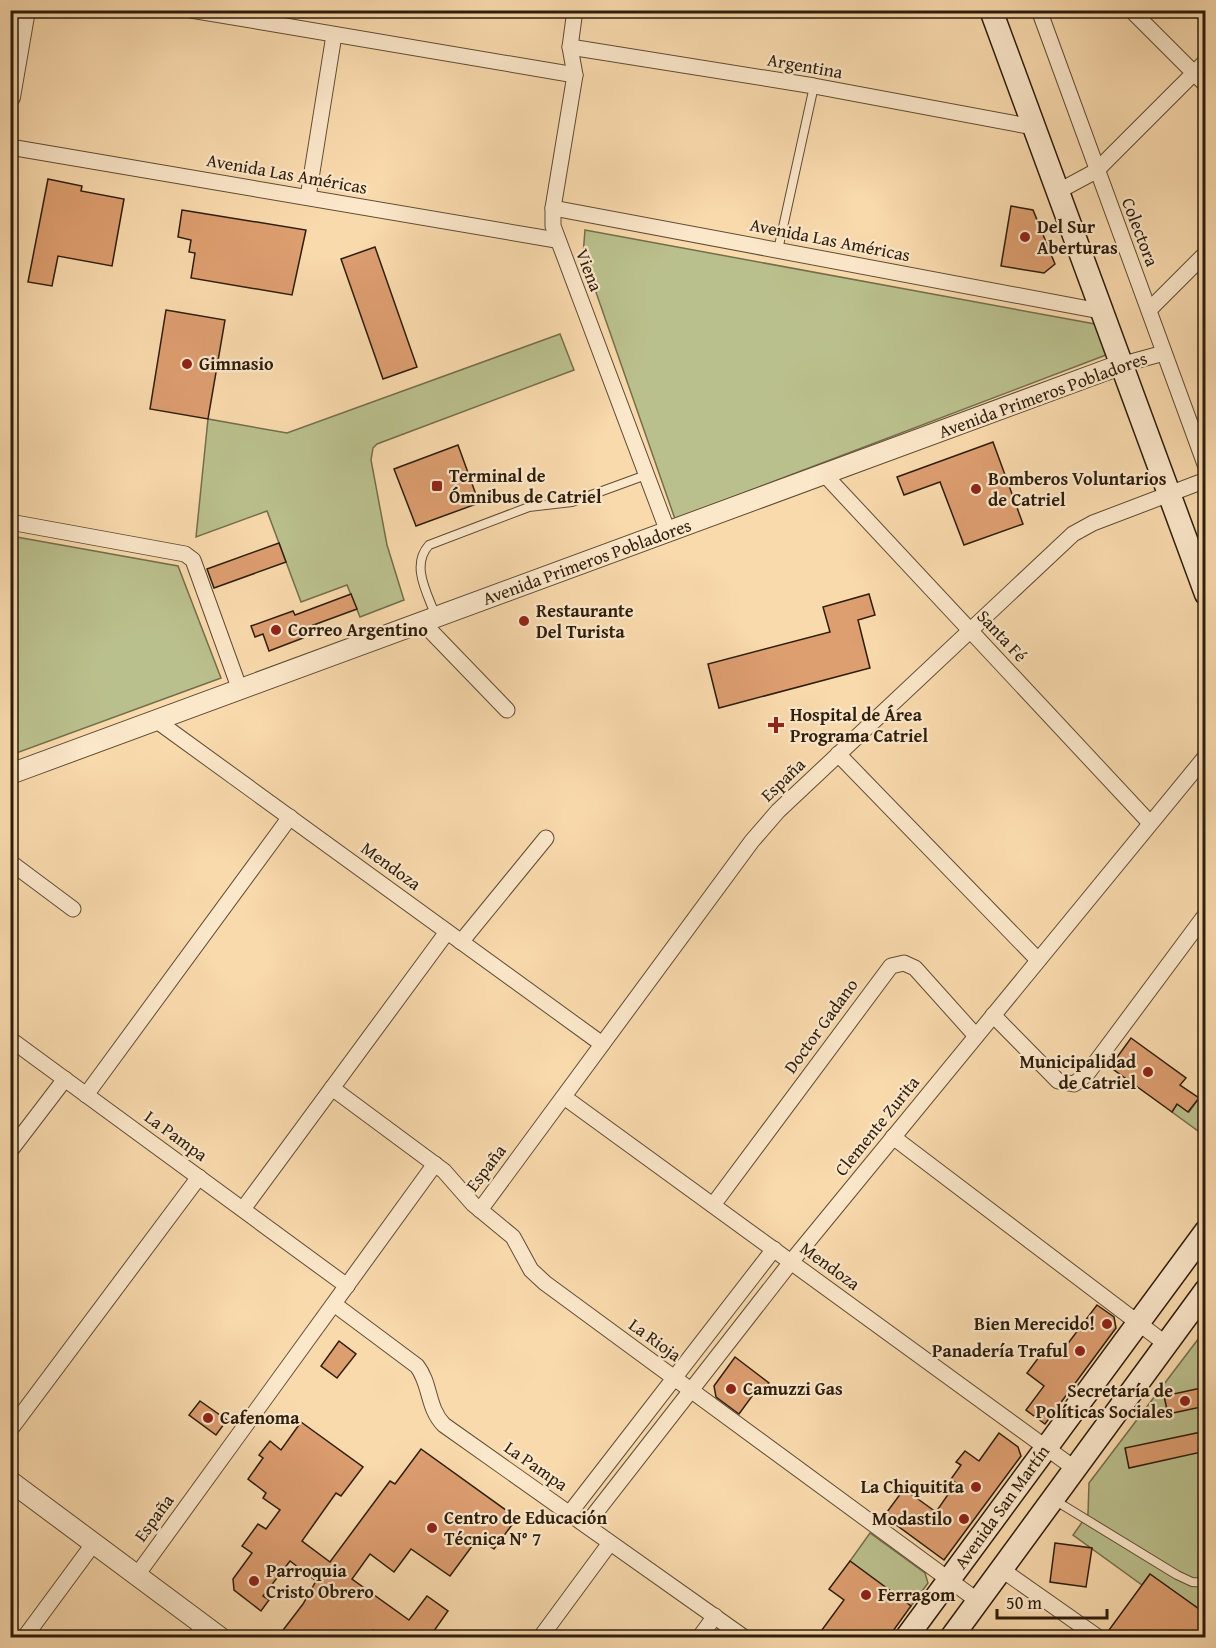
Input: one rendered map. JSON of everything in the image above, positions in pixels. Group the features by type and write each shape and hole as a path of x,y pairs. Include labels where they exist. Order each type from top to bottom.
{"main road":[{"path":"991,10 1206,594"},
{"name":"Avenida San Martín","path":"906,1638 1206,1231"},
{"name":"Avenida San Martín","path":"951,1638 1206,1290"}],"street":[{"path":"191,10 270,17 334,34 575,75"},
{"name":"Viena","path":"575,10 570,47 575,75 553,208 556,240 668,532"},
{"name":"Colectora","path":"1039,10 1096,171 1204,458"},
{"path":"1131,10 1206,85"},
{"path":"10,97 20,14"},
{"path":"308,197 334,34"},
{"name":"Argentina","path":"570,47 814,86 1033,127"},
{"path":"1057,192 1096,171 1206,61"},
{"name":"Avenida Las Américas","path":"10,147 556,240"},
{"name":"Avenida Las Américas","path":"553,208 1100,311"},
{"path":"1149,310 1206,253"},
{"name":"Avenida Primeros Pobladores","path":"10,774 1120,365 1164,353"},
{"name":"Santa Fé","path":"825,475 1150,823"},
{"name":"España","path":"480,1210 760,831 838,754 1083,527 1206,480"},
{"path":"10,522 185,554 192,560 240,690"},
{"path":"430,620 507,711"},
{"name":"Mendoza","path":"157,721 602,1044"},
{"path":"838,754 1038,960"},
{"name":"Clemente Zurita","path":"586,1525 791,1262 1206,756"},
{"path":"86,1095 290,817"},
{"path":"461,942 546,838"},
{"path":"10,862 73,909"},
{"path":"993,1015 1058,1081 1074,1084 1087,1074 1206,914"},
{"path":"243,1209 447,932"},
{"name":"Doctor Gadano","path":"713,1205 891,966 904,963 915,968 976,1036"},
{"name":"La Pampa","path":"10,1039 347,1286"},
{"path":"10,1151 64,1079"},
{"name":"La Rioja","path":"332,1088 435,1164 480,1210 513,1237 538,1277 978,1601"},
{"name":"Mendoza","path":"564,1096 1074,1468"},
{"path":"893,1137 1166,1344"},
{"name":"España","path":"137,1575 435,1164"},
{"path":"10,1430 199,1177"},
{"path":"569,1514 774,1250"},
{"name":"La Pampa","path":"334,1304 417,1366 425,1379 434,1413 444,1425 745,1638"},
{"path":"10,1481 137,1575 200,1631 221,1638"},
{"path":"24,1638 94,1543"},
{"path":"540,1638 610,1543"},
{"path":"1001,1569 1099,1638"},
{"path":"699,1638 715,1616"}],"lane":[{"path":"778,250 814,86"},
{"path":"430,620 420,566 421,557 429,545 529,507 572,502 646,475"},
{"path":"1052,1498 1177,1575 1192,1582 1206,1583"}],"green space":[{"path":"585,230 1095,324 1106,355 675,519 583,255"},
{"path":"560,334 574,370 377,444 373,448 371,460 387,545 404,600 360,617 347,585 301,602 267,511 196,537 208,419 287,433"},
{"path":"11,536 178,566 221,678 11,755"},
{"path":"1199,1098 1205,1103 1205,1136 1172,1112 1177,1104 1189,1112"},
{"path":"1205,1330 1205,1614 1150,1574 1142,1585 1073,1535 1088,1514 1089,1483"},
{"path":"870,1533 925,1573 928,1583 911,1606 850,1561"}],"building":[{"path":"48,179 82,186 81,191 124,199 112,266 58,256 52,286 28,282"},
{"name":"Del Sur Aberturas","path":"1011,206 1033,210 1055,264 1044,273 1001,266"},
{"path":"182,210 306,230 292,295 191,278 195,253 189,252 191,240 178,237"},
{"path":"375,247 417,367 383,379 341,259"},
{"name":"Gimnasio","path":"166,310 225,320 208,419 150,409"},
{"name":"Bomberos Voluntarios de Catriel","path":"993,442 1023,524 964,545 940,482 904,495 897,477"},
{"name":"Terminal de Ómnibus de Catriel","path":"458,445 479,503 416,526 394,469"},
{"path":"279,543 286,562 214,588 207,569"},
{"path":"351,594 357,609 300,630 303,638 269,651 263,634 255,637 251,626 293,611 295,615"},
{"path":"869,594 875,615 858,620 870,668 719,708 708,664 830,632 823,607"},
{"name":"Municipalidad de Catriel","path":"1131,1038 1186,1078 1180,1085 1199,1098 1188,1112 1177,1104 1172,1112 1110,1067"},
{"path":"1097,1305 1114,1317 1116,1328 1045,1424 1026,1410 1044,1386 1027,1373 1048,1345 1060,1354"},
{"path":"339,1341 356,1354 337,1378 321,1366"},
{"name":"Camuzzi Gas","path":"735,1357 769,1383 763,1392 758,1388 739,1414 716,1397 714,1386"},
{"name":"Secretaría de Políticas Sociales","path":"1206,1387 1206,1406 1168,1414 1164,1396"},
{"name":"Cafenoma","path":"200,1401 227,1420 216,1435 189,1415"},
{"path":"301,1422 363,1467 341,1496 336,1493 302,1541 330,1562 390,1481 395,1484 421,1449 517,1518 494,1549 478,1538 450,1576 411,1549 394,1572 370,1554 352,1579 409,1620 427,1596 448,1611 429,1638 384,1638 373,1630 368,1638 277,1638 303,1604 316,1581 290,1561 263,1596 269,1600 261,1611 234,1590 233,1579 252,1553 242,1546 258,1524 266,1529 280,1510 263,1498 266,1493 248,1479 263,1458 259,1455 270,1441 281,1450"},
{"path":"1206,1431 1206,1451 1129,1468 1125,1448"},
{"path":"999,1433 1018,1447 1021,1456 944,1560 884,1516 904,1489 936,1512 956,1483 951,1479 961,1465 956,1462 965,1451 979,1461"},
{"path":"1055,1543 1092,1548 1086,1587 1050,1582"},
{"name":"Ferragom","path":"850,1561 911,1606 888,1638 816,1638 844,1600 829,1589"},
{"path":"1150,1574 1206,1614 1206,1638 1120,1638 1109,1630"}],"place":[{"name":"Del Sur Aberturas","path":"1025,237"},
{"name":"Gimnasio","path":"187,364"},
{"name":"Terminal de Ómnibus de Catriel","path":"437,486"},
{"name":"Bomberos Voluntarios de Catriel","path":"976,489"},
{"name":"Restaurante Del Turista","path":"524,621"},
{"name":"Correo Argentino","path":"276,630"},
{"name":"Hospital de Área Programa Catriel","path":"776,725"},
{"name":"Municipalidad de Catriel","path":"1148,1072"},
{"name":"Bien Merecido!","path":"1107,1324"},
{"name":"Panadería Traful","path":"1080,1351"},
{"name":"Camuzzi Gas","path":"731,1389"},
{"name":"Secretaría de Políticas Sociales","path":"1185,1401"},
{"name":"Cafenoma","path":"208,1418"},
{"name":"La Chiquitita","path":"976,1487"},
{"name":"Modastilo","path":"964,1519"},
{"name":"Centro de Educación Técnica N° 7","path":"432,1528"},
{"name":"Parroquia Cristo Obrero","path":"254,1581"},
{"name":"Ferragom","path":"866,1595"}]}
